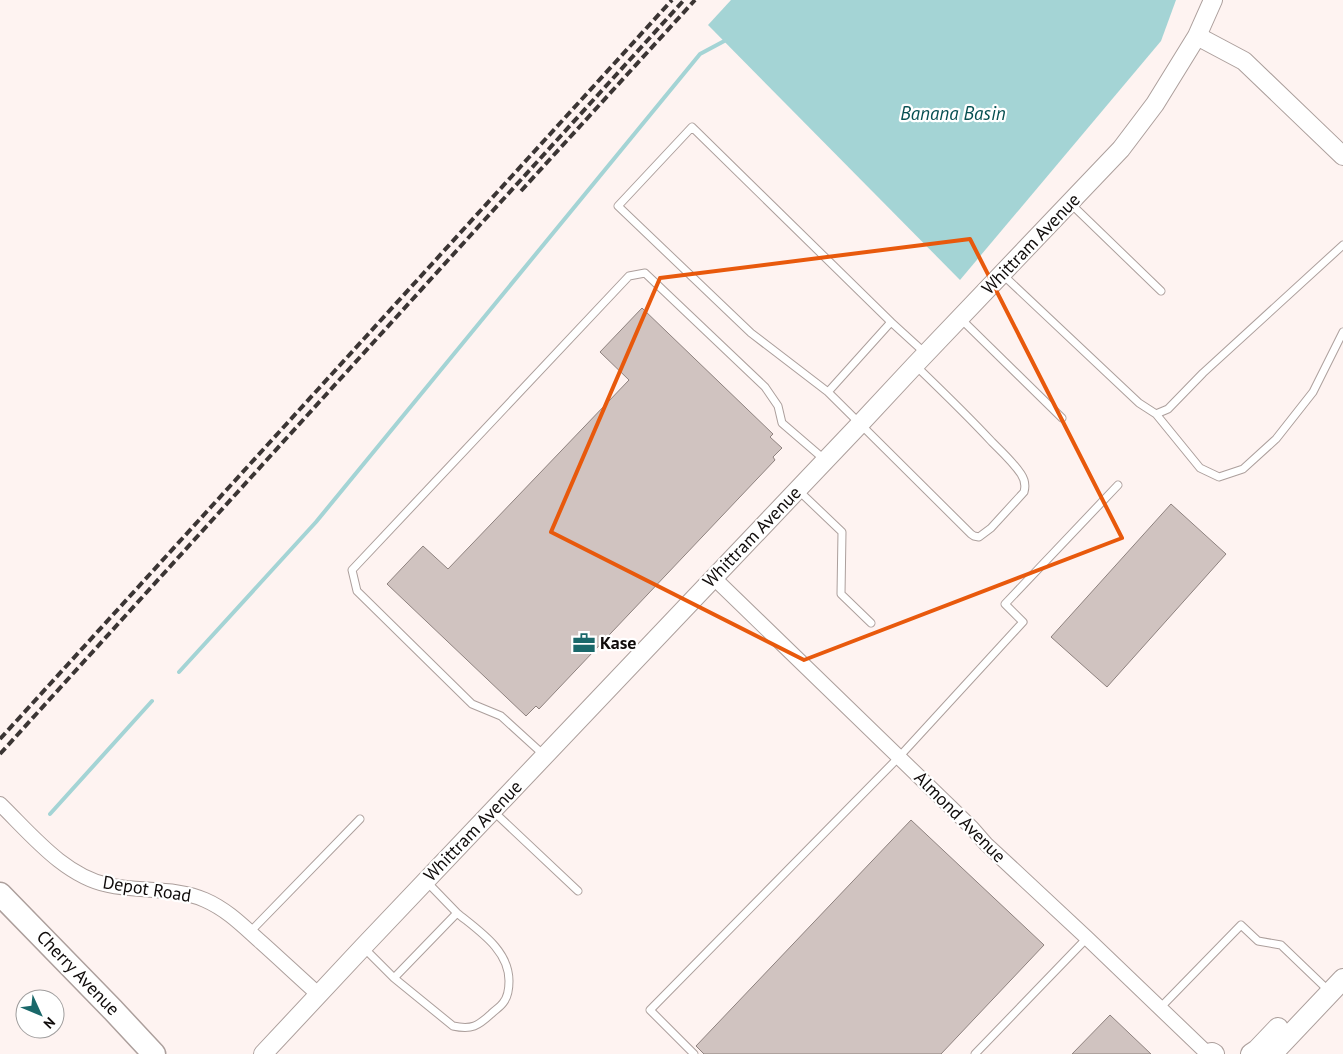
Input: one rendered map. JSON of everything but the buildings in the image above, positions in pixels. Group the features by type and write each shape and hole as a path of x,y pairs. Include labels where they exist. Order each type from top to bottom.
{"main road":[{"name":"Cherry Avenue","path":"6,900 154,1054"},
{"path":"1272,1054 1336,986"},
{"path":"1251,1054 1292,1014 1309,1015"},
{"path":"1208,1054 1214,1054"}],"street":[{"name":"Whittram Avenue","path":"263,1054 1121,149 1155,104 1197,36 1213,0"},
{"path":"1197,36 1244,61 1343,156"},
{"name":"Almond Avenue","path":"714,578 972,828 986,844 1088,938 1208,1054"},
{"name":"Depot Road","path":"0,804 50,852 73,871 85,878 107,885 192,894 229,913 318,994"}],"lane":[{"path":"692,127 891,322 920,359 1021,474 1025,481 1026,487 1024,492 979,537 974,536 828,392 751,333 618,206 692,127"},
{"path":"1070,202 1161,290"},
{"path":"1156,414 1168,409 1203,373 1343,245"},
{"path":"545,756 501,716 472,704 357,591 352,570 629,276 645,272 766,387 778,406 782,423 826,460"},
{"path":"1002,274 1139,403 1156,414 1200,468 1219,477 1243,469 1276,439 1313,392 1343,332"},
{"path":"960,317 1062,418"},
{"path":"828,392 891,322"},
{"path":"694,1054 650,1010 899,757 1023,622 1005,604 1118,485"},
{"path":"798,489 842,532 841,594 871,623"},
{"path":"492,811 578,891"},
{"path":"250,932 360,819"},
{"path":"363,947 394,978 453,1026 466,1028 480,1024 504,1002 509,990 509,973 504,957 485,935 457,914 426,881"},
{"path":"394,978 457,914"},
{"path":"1160,1008 1241,925 1258,941 1281,945 1336,986"},
{"path":"975,1054 1088,938"}],"highlighted area":[{"path":"970,239 1122,538 804,660 551,532 660,278"}],"water":[{"name":"Banana Basin","path":"731,0 1176,0 1161,41 960,280 708,25"}],"waterway":[{"path":"179,672 316,522 700,54 728,39"},
{"path":"50,814 152,701"}],"railway":[{"path":"0,739 672,0"},
{"path":"0,754 684,0"},
{"path":"521,191 695,0"}],"place":[{"name":"Kase","path":"584,643"}]}
